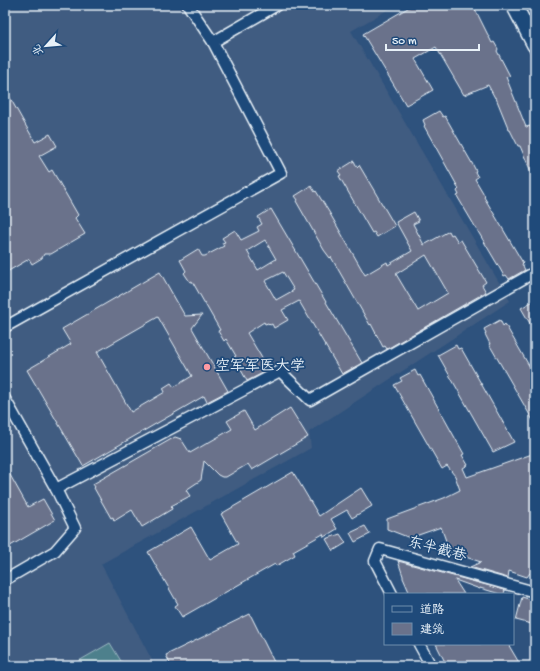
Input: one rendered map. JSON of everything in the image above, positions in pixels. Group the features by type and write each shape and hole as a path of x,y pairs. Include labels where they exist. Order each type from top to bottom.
{"main road":[{"path":"514,5 535,45"}],"street":[{"path":"5,327 281,173 213,42 188,5"},
{"path":"213,42 277,5"},
{"path":"56,489 280,371 310,400 535,272"},
{"path":"5,399 56,489 75,528 55,551 5,580"},
{"name":"东半截巷","path":"391,593 375,561 380,550 535,592"},
{"path":"420,645 431,666"}],"shaded area":[{"name":"空军军医大学","path":"5,5 396,5 351,31 510,301 309,432 311,448 101,564 155,666 5,666"}],"green space":[{"path":"110,643 124,666 70,666"}],"building":[{"path":"413,5 473,5 492,43 494,42 498,49 497,51 510,76 506,77 526,127 530,126 535,138 535,181 520,146 518,146 509,130 496,98 488,85 464,95 436,47 415,59 433,90 406,105 363,34"},
{"path":"5,89 35,142 50,134 57,146 39,156 49,172 52,170 78,215 75,218 85,234 51,254 44,254 42,258 32,264 29,259 5,273"},
{"path":"439,111 443,117 445,116 473,165 478,177 475,179 485,196 484,197 523,263 522,264 525,270 509,279 506,275 504,276 457,196 459,195 457,191 459,189 424,126 423,120"},
{"path":"354,161 357,167 359,165 395,226 377,237 374,232 372,233 339,176 341,175 338,171"},
{"path":"311,186 315,192 316,191 365,275 387,262 388,265 412,251 396,222 414,212 419,221 413,224 424,245 449,231 458,242 461,240 486,282 482,285 486,292 387,349 385,346 383,347 331,257 330,258 324,250 296,201 298,200 295,196","holes":["426,255 448,293 418,311 396,274"]},
{"path":"271,209 362,363 342,374 299,301 282,310 288,320 274,328 272,324 265,324 264,322 247,333 269,370 247,381 234,357 236,356 226,339 224,341 218,331 220,330 192,281 190,282 184,273 186,271 180,260 198,249 202,256 205,256 224,246 222,243 225,242 222,238 235,230 241,240 259,231 257,227 262,224 258,217","holes":["265,240 276,259 258,270 247,251","283,272 294,290 276,300 265,281"]},
{"path":"160,272 185,316 202,315 192,328 228,391 207,402 204,396 83,466 27,370 71,344 62,329","holes":["158,317 192,376 174,387 171,383 163,388 165,392 131,412 97,352"]},
{"path":"535,300 535,332 521,308"},
{"path":"500,320 503,326 505,324 535,376 535,424 489,344 485,334 484,329"},
{"path":"456,345 458,349 461,348 514,442 493,452 438,355"},
{"path":"415,370 418,376 420,375 464,454 462,455 468,465 463,468 467,477 535,453 535,571 530,573 527,577 509,571 508,578 470,567 481,562 450,552 441,527 410,538 387,529 387,519 444,498 460,490 455,476 447,466 442,469 394,385 402,381 400,378"},
{"path":"290,408 308,437 252,470 248,464 226,477 218,475 204,461 201,480 186,490 190,496 171,506 172,509 142,527 132,510 114,521 113,517 111,518 94,488 95,487 93,484 175,437 181,439 190,453 232,429 227,421 244,411 255,430"},
{"path":"5,466 28,507 43,499 55,520 5,549"},
{"path":"293,472 319,516 361,488 372,506 352,518 347,510 331,519 337,529 324,537 323,534 293,551 295,555 276,566 275,564 182,617 175,606 178,604 148,552 191,527 210,560 238,544 221,514"},
{"path":"365,526 370,534 355,542 350,533"},
{"path":"340,534 346,543 333,551 326,539"},
{"path":"398,561 505,590 504,593 497,593 455,580 463,593 410,593"},
{"path":"522,597 535,601 535,625 516,620"},
{"path":"250,614 276,666 171,666 166,655"},
{"path":"436,645 509,645 521,666 447,666"}],"place":[{"name":"空军军医大学","path":"207,367"}]}
